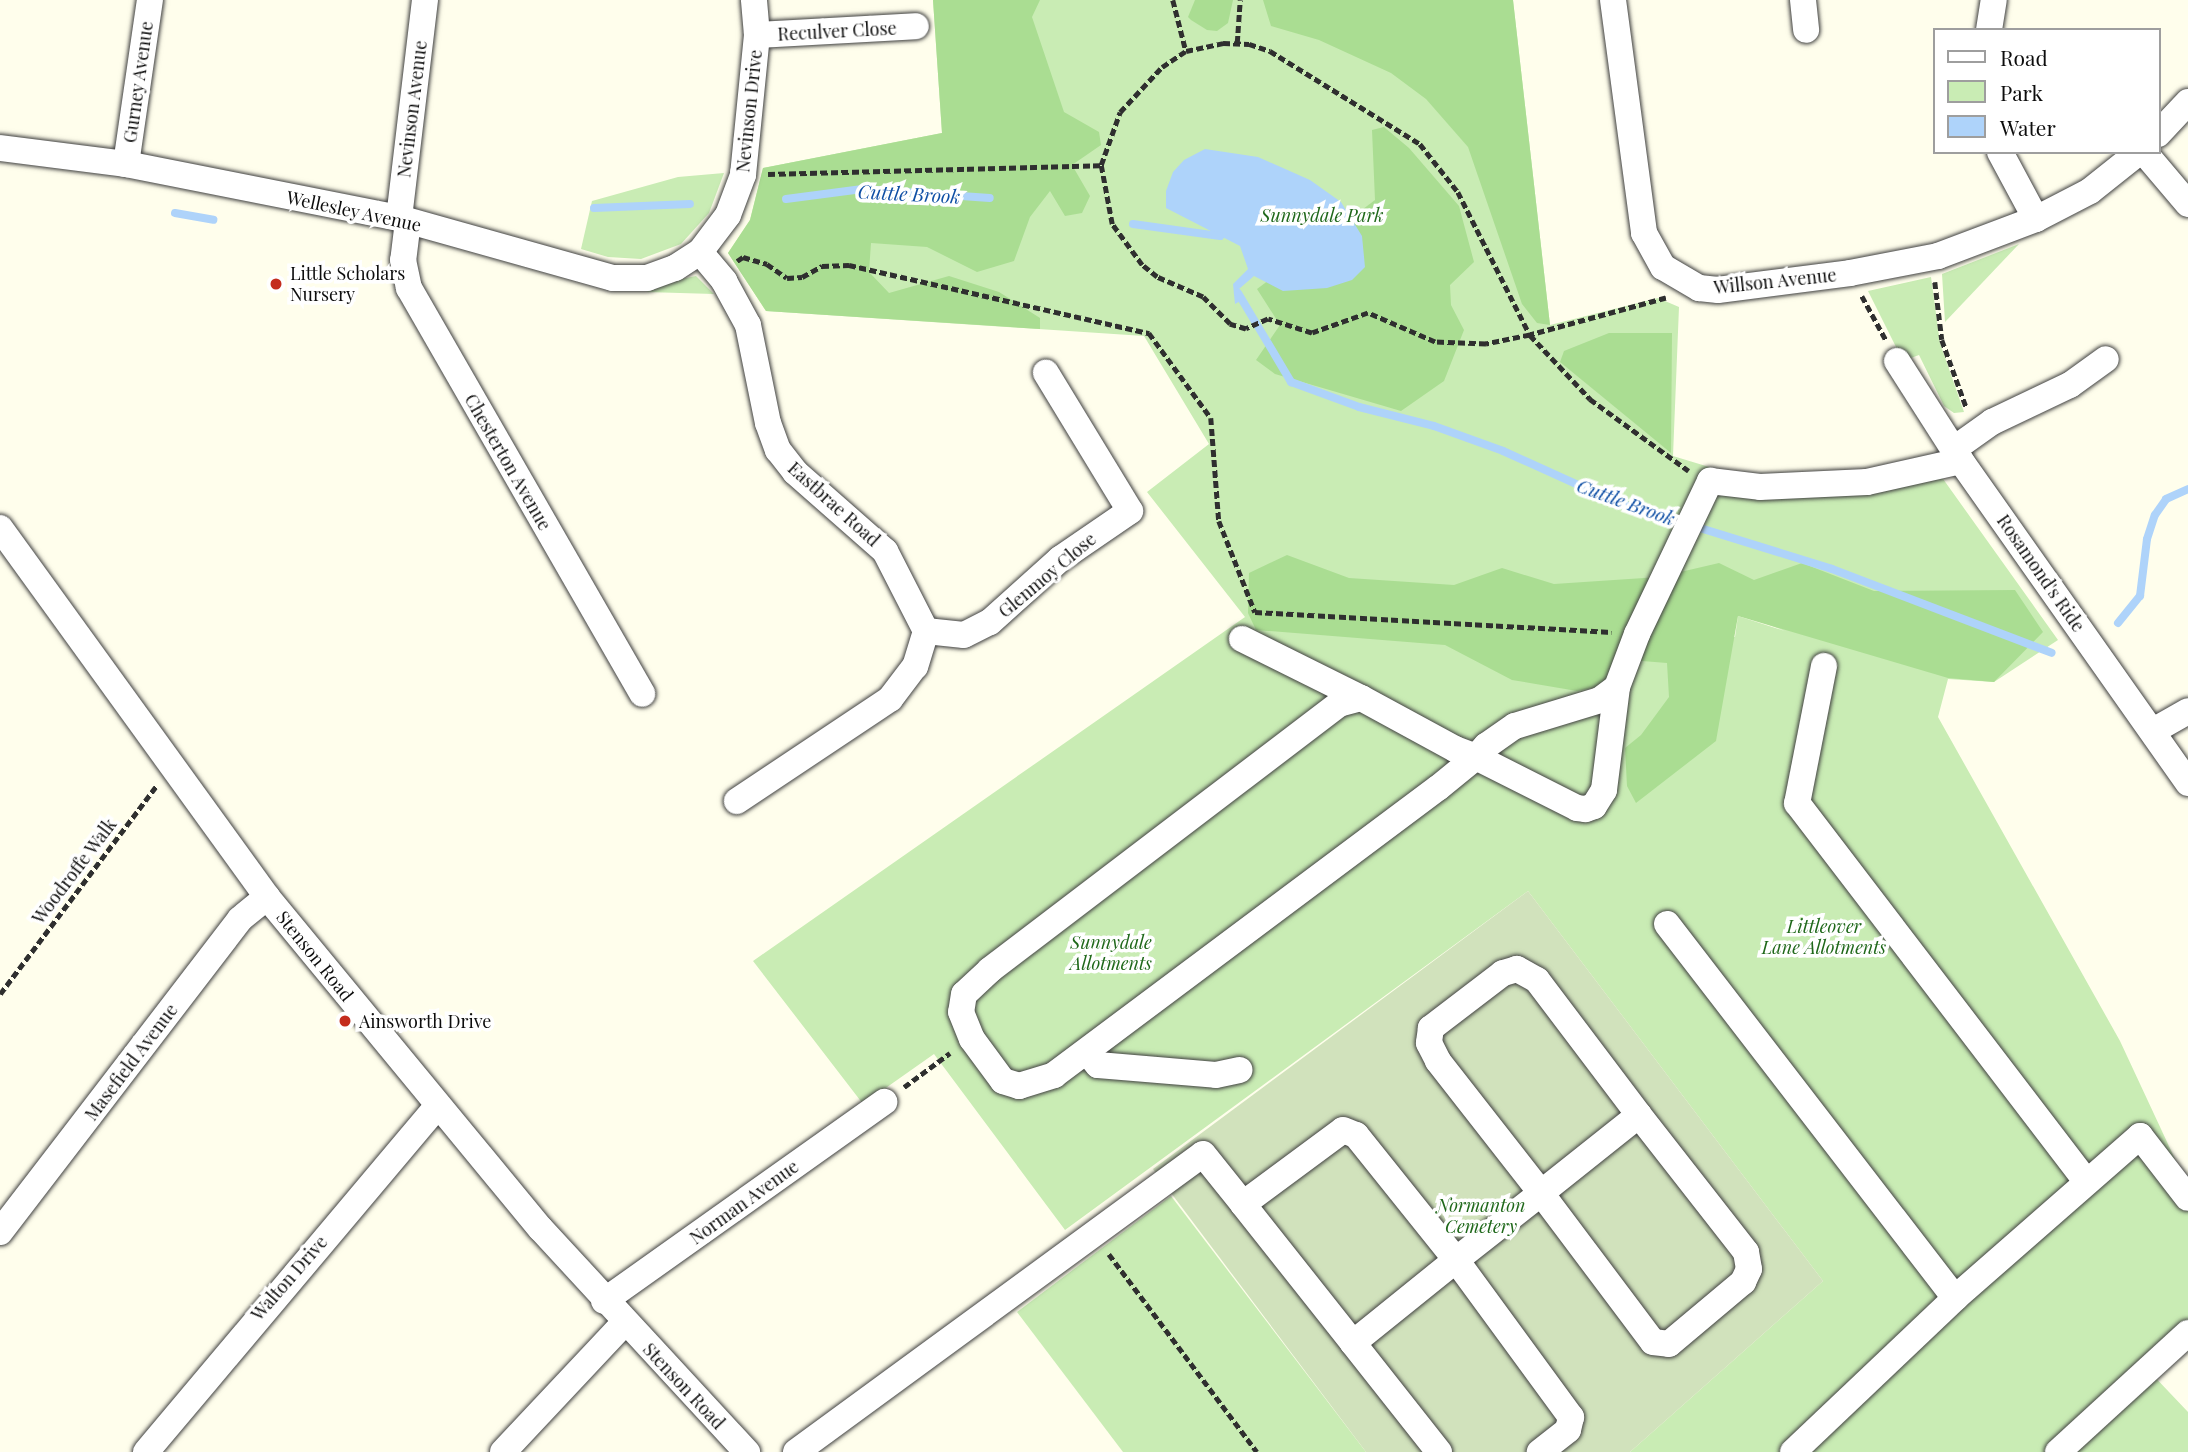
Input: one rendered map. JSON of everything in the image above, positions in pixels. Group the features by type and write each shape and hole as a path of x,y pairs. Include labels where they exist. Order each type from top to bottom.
{"street":[{"name":"Gurney Avenue","path":"126,164 150,0"},
{"name":"Nevinson Avenue","path":"404,220 425,0"},
{"name":"Nevinson Drive","path":"700,252 728,215 743,175 757,35 754,0"},
{"name":"Willson Avenue","path":"1613,0 1644,233 1663,267 1692,286 1718,290 1850,273 1933,257 2036,219 2090,191 2139,154"},
{"path":"1803,0 1806,30"},
{"path":"1989,28 1994,0"},
{"name":"Reculver Close","path":"757,35 916,26"},
{"path":"2160,132 2188,102"},
{"name":"Wellesley Avenue","path":"0,148 126,164 404,220 613,278 647,278 675,268 700,252"},
{"path":"2001,154 2036,219"},
{"path":"2144,154 2188,204"},
{"name":"Chesterton Avenue","path":"404,220 403,260 409,288 642,694"},
{"name":"Eastbrae Road","path":"700,252 724,281 748,325 768,423 778,450 816,491 885,551 926,631"},
{"path":"1242,639 1577,808 1594,806 1604,790 1617,687 1637,634 1710,481 1760,487 1867,482 1954,449 1992,422 2070,385 2106,359"},
{"name":"Rosamond's Ride","path":"1897,361 1954,449 2188,783"},
{"name":"Glenmoy Close","path":"926,631 964,635 990,622 1060,559 1130,511 1046,373"},
{"name":"Stenson Road","path":"0,528 267,897 437,1107 604,1301 747,1452"},
{"path":"737,801 890,699 915,666 926,631"},
{"path":"1824,666 1797,803 2085,1180"},
{"path":"1361,698 1339,704 990,970 964,994 961,1012 972,1039 1003,1081 1019,1086 1054,1075 1515,726 1600,700 1617,687"},
{"path":"2153,732 2188,711"},
{"name":"Masefield Avenue","path":"0,1232 240,919 267,897"},
{"path":"1667,924 1955,1298"},
{"path":"1517,969 1537,980 1639,1115 1746,1252 1749,1269 1743,1282 1669,1344 1653,1342 1438,1061 1429,1043 1431,1028 1503,973 1517,969"},
{"path":"1087,1052 1098,1065 1216,1075 1239,1070"},
{"name":"Norman Avenue","path":"604,1301 884,1102"},
{"name":"Walton Drive","path":"145,1452 437,1107"},
{"path":"1353,1343 1639,1115"},
{"path":"1243,1204 1343,1130 1356,1135 1456,1260 1571,1417 1568,1430 1540,1452"},
{"path":"1793,1452 1955,1298 2085,1180 2140,1136 2188,1198"},
{"path":"796,1452 1203,1154 1439,1452"},
{"path":"503,1452 624,1322"},
{"path":"2058,1452 2188,1333"}],"path":[{"path":"1173,0 1186,51"},
{"path":"1237,43 1240,0"},
{"path":"1692,286 1667,297 1530,335 1486,344 1435,342 1368,313 1312,333 1268,319 1246,328 1230,324 1203,297 1157,277 1142,265 1112,224 1101,165 1120,112 1142,83 1186,51 1237,43 1270,51 1420,144 1458,192 1530,335 1590,399 1661,453 1710,481"},
{"path":"743,175 1101,165"},
{"path":"1933,257 1942,340 1969,413 1954,449"},
{"path":"1850,273 1897,361"},
{"path":"1248,604 1255,612 1637,634"},
{"name":"Woodroffe Walk","path":"0,994 172,766"},
{"path":"884,1102 972,1039"},
{"path":"1109,1254 1257,1452"}],"green space":[{"path":"933,0 1513,0 1550,325 1658,298 1679,307 1673,456 1752,480 1811,482 1931,462 2058,640 1994,682 1948,679 1938,717 2120,1041 2188,1187 2188,1337 2150,1372 2188,1412 2188,1452 1630,1452 1823,1281 1528,891 1065,1230 934,1054 863,1104 753,961 1245,617 1147,492 1209,444 1144,336 766,311 728,253 750,220 763,168 942,133","holes":["1740,614 1785,631 1738,616 1735,637 1660,639"]},
{"path":"933,0 1040,0 1032,17 1064,112 1099,132 1101,145 1072,165 1090,196 1082,213 1065,216 1050,191 1030,217 1014,261 977,272 927,247 871,243 869,272 889,293 949,276 999,292 1040,318 1040,329 766,311 728,253 750,220 763,168 942,133"},
{"path":"1195,0 1233,0 1228,23 1217,31 1207,30 1191,20 1188,17"},
{"path":"1263,0 1513,0 1550,325 1537,323 1522,304 1468,147 1426,99 1391,73 1319,40 1271,26"},
{"path":"1384,127 1409,148 1459,206 1474,262 1450,285 1451,305 1464,330 1444,381 1401,411 1275,374 1256,360 1280,325 1257,289 1375,200 1372,130"},
{"path":"724,173 709,213 681,244 641,259 608,257 581,249 592,201 678,177"},
{"path":"2019,244 1945,322 1942,274"},
{"path":"696,276 714,294 646,292 681,279"},
{"path":"1931,277 1940,343 1964,412 1954,413 1944,406 1919,355 1903,361 1868,291"},
{"path":"1609,333 1672,333 1671,453 1560,362 1564,351"},
{"path":"1287,555 1349,578 1454,585 1502,568 1554,584 1659,577 1719,563 1754,580 1802,563 1874,591 2015,590 2043,632 1994,682 1948,678 1738,616 1716,741 1636,803 1627,786 1625,748 1641,735 1669,697 1667,663 1630,660 1597,687 1577,691 1512,680 1445,645 1256,630 1248,613 1249,573"},
{"name":"Normanton Cemetery","path":"1528,891 1823,1281 1630,1452 1366,1452 1153,1169"},
{"path":"1171,1196 1366,1452 1123,1452 1017,1312"}],"water":[{"path":"1205,149 1258,157 1310,180 1341,202 1362,236 1365,267 1352,280 1327,288 1283,291 1254,276 1239,289 1244,299 1235,304 1233,284 1248,269 1240,246 1166,208 1166,191 1173,172 1184,160"}],"waterway":[{"name":"Cuttle Brook","path":"786,199 862,189 990,198"},
{"name":"Cuttle Brook","path":"594,208 690,204"},
{"name":"Cuttle Brook","path":"175,213 213,220"},
{"name":"Cuttle Brook","path":"1133,224 1220,236"},
{"name":"Cuttle Brook","path":"1238,293 1291,382 1359,407 1434,426 1503,451 1616,502 1832,569 2052,653"},
{"name":"Cuttle Brook","path":"2118,623 2140,596 2147,539 2155,515 2166,499 2188,489"}],"place":[{"name":"Little Scholars Nursery","path":"276,284"},
{"name":"Ainsworth Drive","path":"345,1021"}],"park label":[{"name":"Sunnydale Park","path":"1322,215"},
{"name":"Littleover Lane Allotments","path":"1824,937"},
{"name":"Sunnydale Allotments","path":"1111,953"}]}
